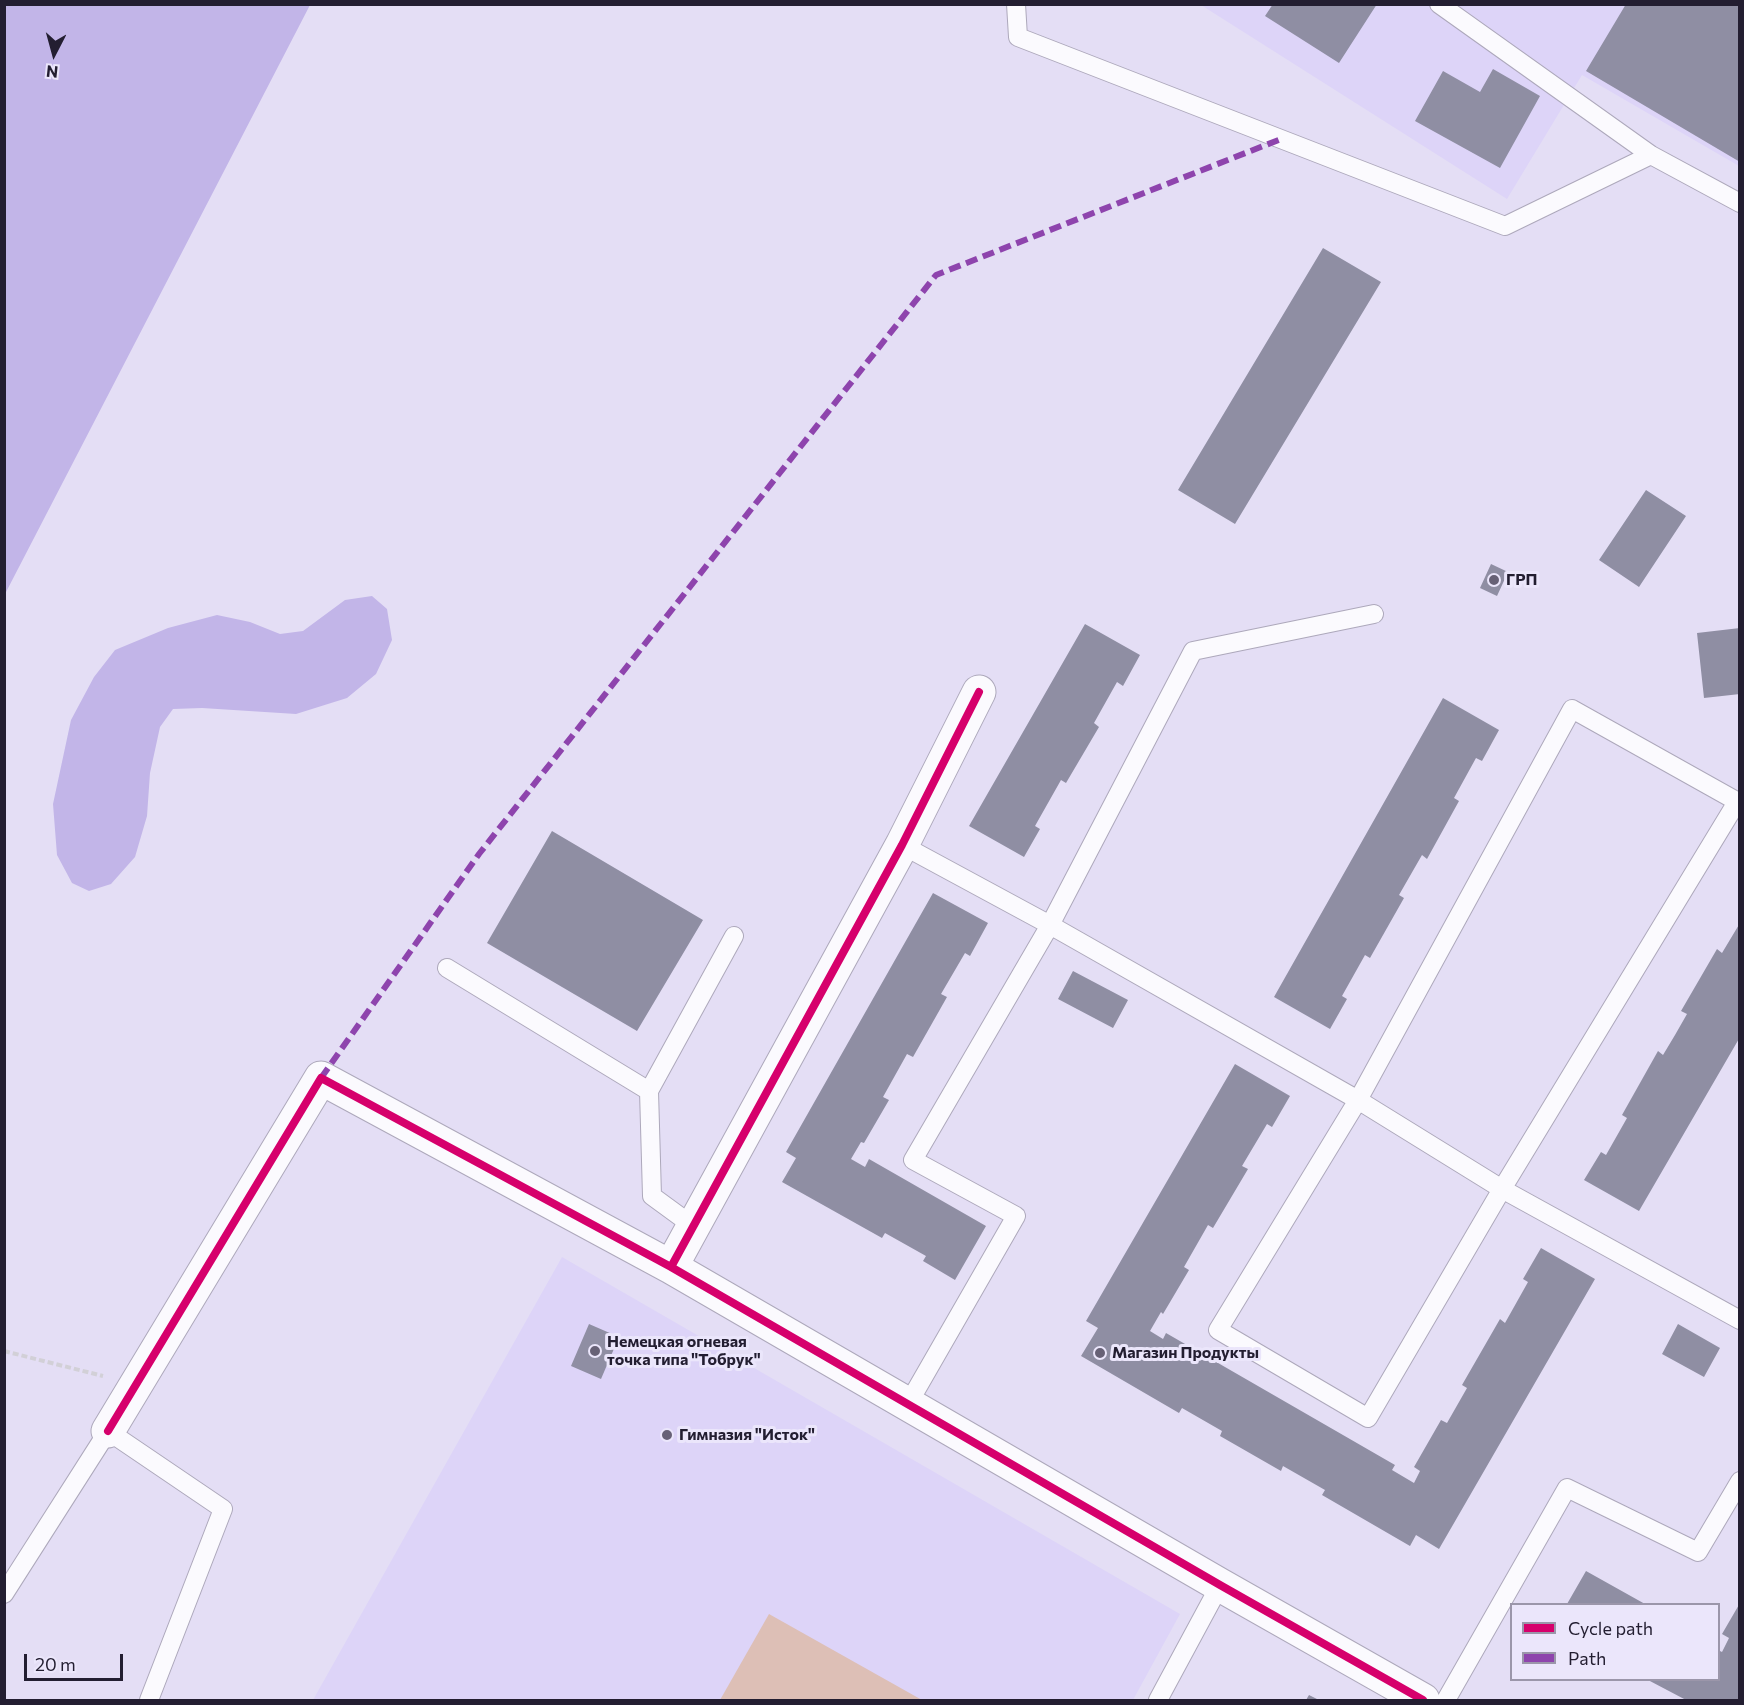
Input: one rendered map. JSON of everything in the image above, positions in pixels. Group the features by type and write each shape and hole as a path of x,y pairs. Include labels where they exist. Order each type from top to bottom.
{"street":[{"path":"671,1268 902,845 979,692"},
{"path":"108,1431 321,1078 671,1268 1423,1701"}],"lane":[{"path":"1016,4 1018,37 1505,226 1651,155"},
{"path":"1439,4 1651,155 1740,203"},
{"path":"908,1404 1016,1216 913,1160 1050,925 1193,651 1374,614"},
{"path":"1572,709 1738,803 1502,1189 1368,1418 1218,1330 1358,1100 1572,709"},
{"path":"902,845 1050,925 1358,1100 1502,1189 1740,1320"},
{"path":"693,1226 652,1196 649,1091 734,936"},
{"path":"447,968 649,1091"},
{"path":"4,1594 108,1431 223,1509 149,1701"},
{"path":"1446,1701 1567,1488 1698,1552 1740,1481"},
{"path":"1158,1701 1220,1586"}],"path":[{"path":"4,1352 136,1385"}],"shaded area":[{"path":"4,5 310,5 5,594"},
{"path":"1201,5 1739,5 1739,166 1582,75 1507,199"},
{"path":"372,596 387,609 392,640 376,674 347,698 296,714 202,708 173,709 160,727 150,773 147,816 135,857 111,884 89,891 72,883 57,855 53,804 71,720 94,677 115,650 168,628 217,615 250,622 280,634 303,631 345,600"},
{"name":"Гимназия \"Исток\"","path":"562,1257 1180,1614 1133,1700 313,1700"},
{"path":"769,1614 922,1700 720,1700"}],"building":[{"path":"1273,4 1377,4 1339,63 1265,16"},
{"path":"1626,4 1740,4 1740,162 1586,71"},
{"path":"1493,69 1540,96 1500,168 1415,121 1443,71 1480,92"},
{"path":"1323,248 1381,282 1235,524 1178,490"},
{"path":"1646,490 1686,516 1639,587 1599,560"},
{"name":"ГРП","path":"1491,564 1508,572 1497,596 1480,588"},
{"path":"1085,624 1140,655 1123,686 1117,682 1094,723 1099,727 1066,783 1061,780 1035,826 1040,829 1024,857 969,826"},
{"path":"1740,628 1740,694 1704,698 1697,633"},
{"path":"1443,698 1499,730 1482,761 1476,758 1454,798 1459,801 1427,859 1422,855 1399,895 1404,898 1370,958 1365,955 1342,996 1347,999 1330,1029 1274,997"},
{"path":"552,831 703,920 637,1031 487,943"},
{"path":"933,893 988,923 970,956 965,953 941,994 947,997 913,1057 907,1054 883,1097 889,1100 864,1143 861,1142 851,1159 865,1167 869,1159 986,1226 955,1280 923,1261 926,1256 885,1233 882,1238 782,1182 796,1158 786,1152"},
{"path":"1740,923 1740,1037 1639,1211 1584,1180 1601,1152 1606,1155 1627,1118 1622,1115 1658,1051 1663,1055 1675,1035 1687,1014 1681,1011 1717,949 1722,953"},
{"path":"1073,971 1128,1000 1113,1028 1058,999"},
{"path":"1235,1064 1290,1096 1272,1127 1267,1124 1242,1166 1248,1169 1213,1228 1208,1225 1184,1267 1189,1270 1150,1331 1163,1339 1166,1333 1395,1465 1392,1470 1414,1483 1420,1471 1414,1467 1441,1420 1447,1423 1467,1388 1462,1385 1500,1319 1505,1323 1528,1282 1523,1279 1541,1248 1595,1279 1439,1549 1416,1535 1410,1546 1322,1495 1325,1490 1283,1466 1281,1471 1220,1436 1222,1431 1182,1408 1179,1413 1081,1356 1098,1328 1086,1321"},
{"name":"Немецкая огневая точка типа \"Тобрук\"","path":"589,1324 619,1337 601,1379 571,1366"},
{"path":"1678,1324 1720,1348 1704,1377 1662,1354"},
{"path":"1586,1571 1643,1603 1568,1603"},
{"path":"1740,1603 1740,1700 1686,1700 1650,1681 1720,1681 1720,1651 1722,1652 1729,1638 1722,1634"},
{"path":"1309,1695 1319,1700 1306,1700"}],"marked path":[{"path":"321,1078 479,854 936,275 1281,139"}],"cycle path":[{"path":"979,692 902,845 671,1267 1423,1700"},
{"path":"108,1431 321,1078 671,1267"}],"place":[{"name":"ГРП","path":"1494,580"},
{"name":"Немецкая огневая точка типа \"Тобрук\"","path":"595,1351"},
{"name":"Магазин Продукты","path":"1100,1353"},
{"name":"Гимназия \"Исток\"","path":"667,1435"}]}
